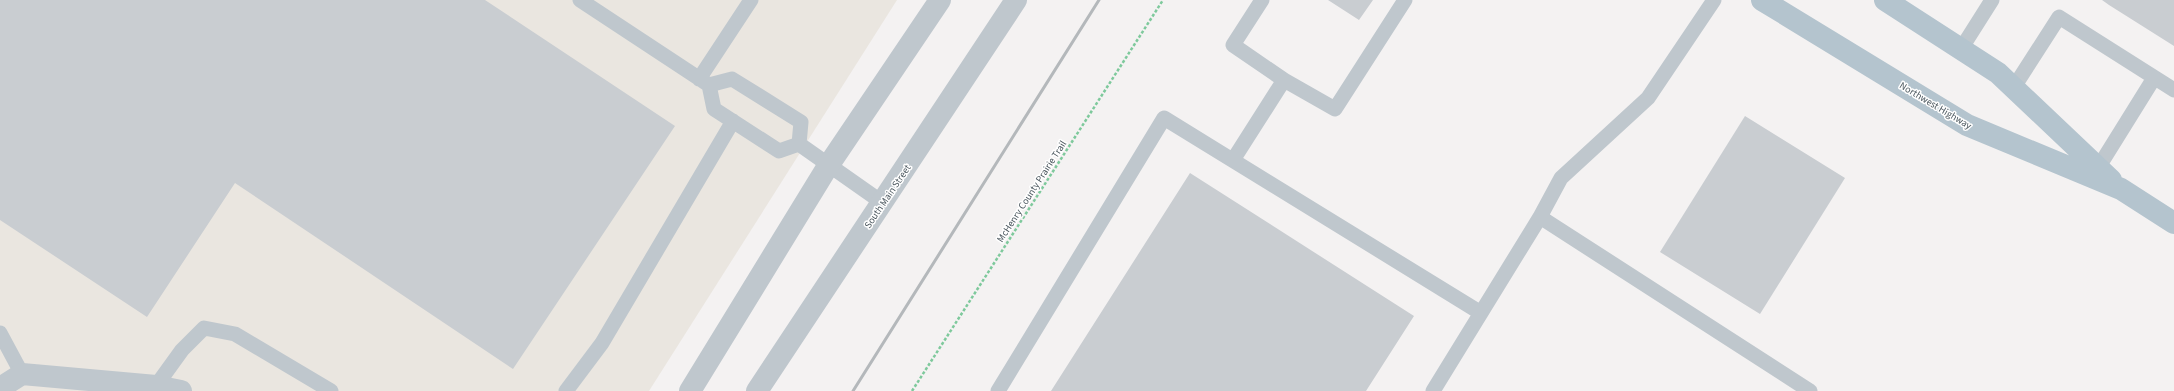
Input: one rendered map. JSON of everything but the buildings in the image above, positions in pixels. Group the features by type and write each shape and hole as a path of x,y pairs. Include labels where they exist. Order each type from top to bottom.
{"main road":[{"name":"Northwest Highway","path":"1762,0 1967,125 2121,189"},
{"name":"Northwest Highway","path":"1885,0 1998,73 2121,189 2174,223"}],"street":[{"path":"690,391 828,166 940,0"},
{"name":"South Main Street","path":"757,391 883,203 1016,0"},
{"path":"0,388 22,374 156,386 181,391"}],"lane":[{"path":"580,0 704,82 714,109 779,151 799,144"},
{"path":"704,82 751,0"},
{"path":"1262,0 1233,45 1284,80 1334,109 1405,0"},
{"path":"1433,391 1540,217 1562,178 1648,98 1714,0"},
{"path":"1961,49 1992,0"},
{"path":"2014,87 2059,17 2174,90"},
{"path":"2098,168 2154,78"},
{"path":"704,82 732,79 801,122 799,144"},
{"path":"1233,160 1284,80"},
{"path":"998,391 1164,118 1481,313"},
{"path":"566,391 602,343 733,121"},
{"path":"799,144 828,166 883,203"},
{"path":"1540,217 1810,391"},
{"path":"156,386 182,350 204,328 235,334 331,391"},
{"path":"0,333 22,374"}],"path":[{"name":"McHenry County Prairie Trail","path":"912,391 1163,0"}],"shaded area":[{"path":"0,0 897,0 649,391 0,391"}],"railway":[{"path":"853,391 1099,0"}]}
